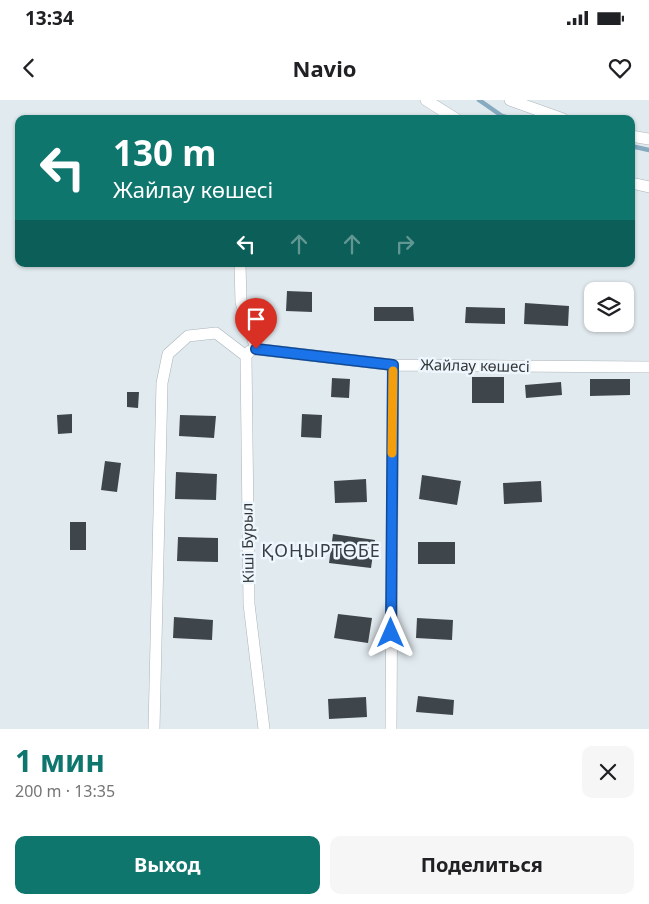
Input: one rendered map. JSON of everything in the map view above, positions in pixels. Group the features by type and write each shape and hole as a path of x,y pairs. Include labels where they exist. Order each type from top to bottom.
{"street":[{"path":"426,100 450,115"},
{"path":"510,100 552,115"},
{"path":"635,137 649,139"},
{"path":"635,183 649,187"},
{"name":"Кіші Бурыл","path":"240,267 241,302 251,352 249,604 264,729"},
{"path":"154,729 162,383 168,354 188,336 216,333 251,352"},
{"name":"Жайлау көшесі","path":"251,352 393,365 649,367"},
{"path":"391,729 393,365"}],"building":[{"path":"287,291 312,292 312,312 286,311"},
{"path":"525,303 569,306 568,326 524,324"},
{"path":"374,307 413,307 414,321 374,321"},
{"path":"466,307 505,308 505,324 465,323"},
{"path":"472,377 504,377 504,403 472,403"},
{"path":"332,378 350,379 349,398 331,397"},
{"path":"590,379 630,379 630,395 590,396"},
{"path":"561,382 562,395 526,398 525,385"},
{"path":"127,392 139,392 138,408 127,407"},
{"path":"72,414 72,433 58,434 57,415"},
{"path":"302,414 322,415 321,438 301,437"},
{"path":"180,415 216,416 214,438 179,436"},
{"path":"105,461 121,463 117,492 101,490"},
{"path":"176,472 217,474 216,500 175,499"},
{"path":"422,475 461,481 457,505 419,499"},
{"path":"366,479 367,502 335,503 334,481"},
{"path":"541,481 542,502 504,504 503,483"},
{"path":"70,522 86,522 86,550 70,550"},
{"path":"333,534 375,540 371,568 329,563"},
{"path":"178,537 218,538 218,562 177,561"},
{"path":"418,542 455,542 455,564 418,564"},
{"path":"338,614 372,618 368,643 334,638"},
{"path":"174,617 213,620 212,640 173,638"},
{"path":"417,618 453,620 452,640 416,638"},
{"path":"418,696 454,700 453,715 416,712"},
{"path":"366,697 367,717 329,719 328,699"}],"waterway":[{"path":"479,100 501,115"},
{"path":"635,147 649,150"}],"slow traffic":[{"path":"392,453 393,371"}],"district":[{"name":"ҚОҢЫРТӨБЕ","path":"321,551"}],"route":[{"path":"256,349 393,365 391,633"}]}
